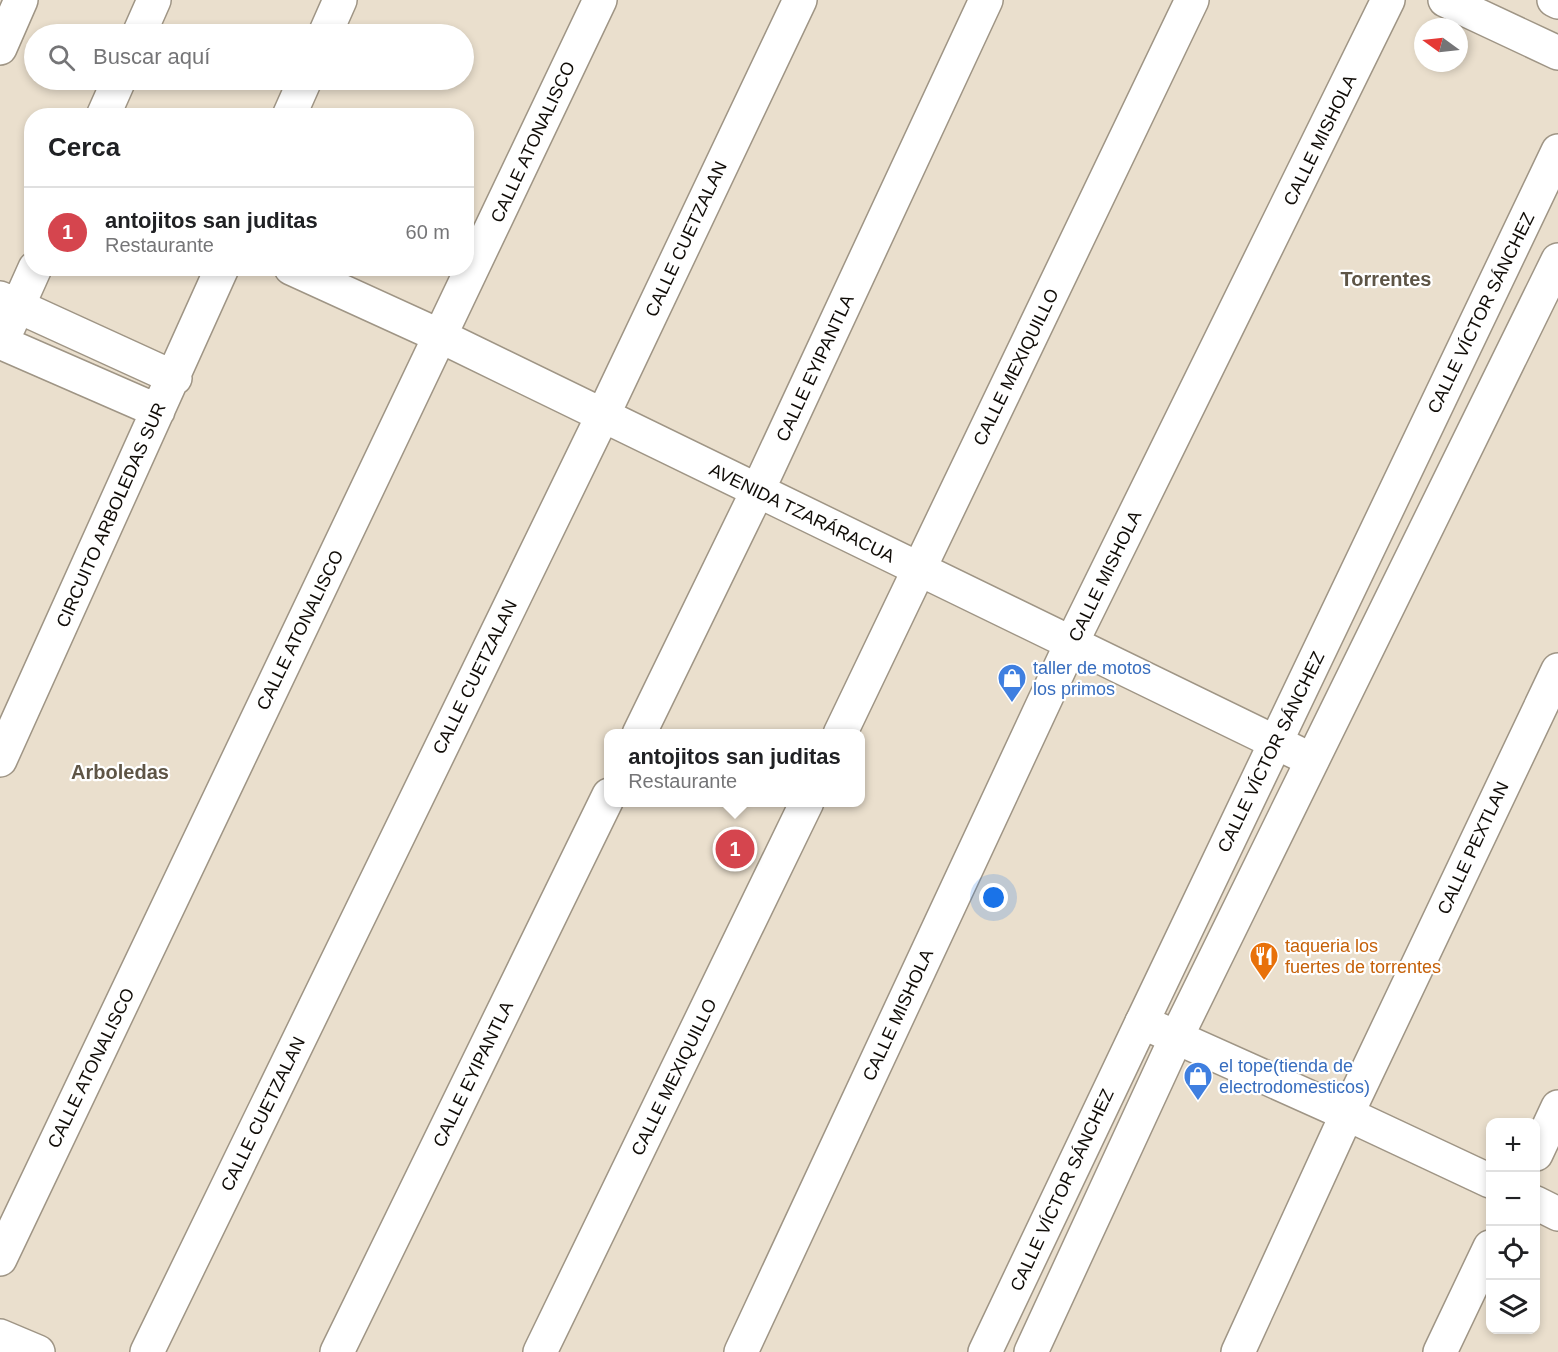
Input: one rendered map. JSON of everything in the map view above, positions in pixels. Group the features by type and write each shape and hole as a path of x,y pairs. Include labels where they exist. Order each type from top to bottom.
{"street":[{"path":"0,48 21,0"},
{"path":"143,24 154,0"},
{"path":"329,24 340,0"},
{"name":"CALLE ATONALISCO","path":"474,265 600,0"},
{"name":"CALLE CUETZALAN","path":"147,1352 603,415 800,0"},
{"name":"CALLE EYIPANTLA","path":"641,729 757,492 986,0"},
{"name":"CALLE MEXIQUILLO","path":"842,729 1192,0"},
{"name":"CALLE MISHOLA","path":"741,1352 1072,642 1388,0"},
{"path":"1446,0 1558,53"},
{"path":"1554,0 1558,2"},
{"path":"107,108 115,90"},
{"path":"293,108 301,90"},
{"name":"CALLE VÍCTOR SÁNCHEZ","path":"985,1352 1558,151"},
{"path":"1031,1352 1176,1038 1558,260"},
{"path":"29,276 9,302 0,342 158,411"},
{"name":"CIRCUITO ARBOLEDAS SUR","path":"0,760 175,378 219,276"},
{"name":"AVENIDA TZARÁRACUA","path":"309,276 440,336 1312,760"},
{"name":"CALLE ATONALISCO","path":"0,1259 469,276"},
{"path":"9,302 175,378"},
{"name":"CALLE PEXTLAN","path":"1238,1352 1347,1113 1558,670"},
{"name":"CALLE EYIPANTLA","path":"337,1352 604,805"},
{"name":"CALLE MEXIQUILLO","path":"540,1352 805,807"},
{"path":"1142,1022 1347,1113 1486,1179"},
{"path":"1540,1145 1558,1107"},
{"path":"1540,1205 1558,1214"},
{"path":"1440,1352 1486,1257"},
{"path":"0,1336 38,1352"}],"place":[{"name":"taller de motos los primos","path":"1012,704"},
{"name":"antojitos san juditas","path":"735,849"},
{"name":"taqueria los fuertes de torrentes","path":"1264,982"},
{"name":"el tope(tienda de electrodomesticos)","path":"1198,1102"}],"district":[{"name":"Torrentes","path":"1386,279"},
{"name":"Arboledas","path":"120,772"}]}
